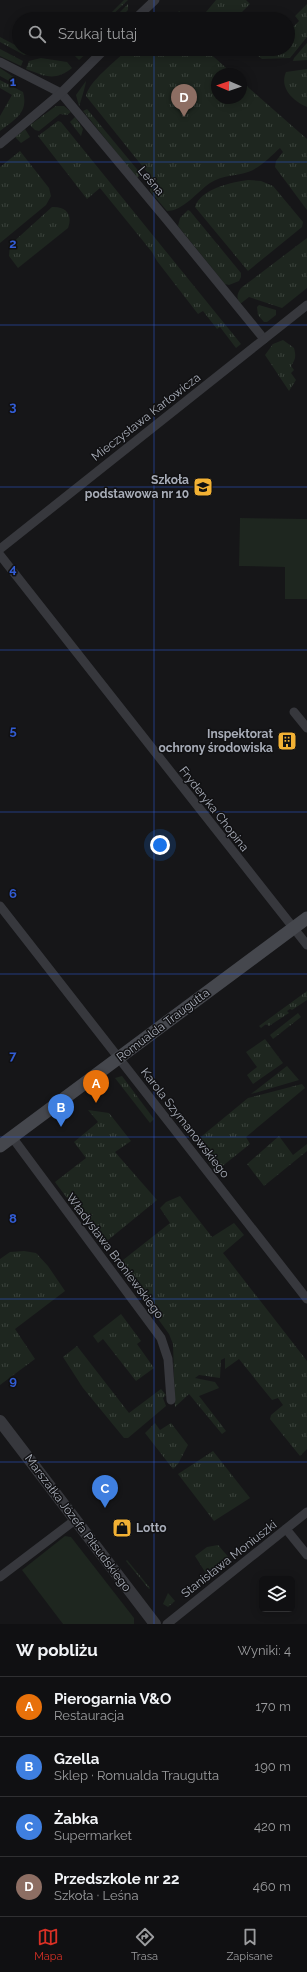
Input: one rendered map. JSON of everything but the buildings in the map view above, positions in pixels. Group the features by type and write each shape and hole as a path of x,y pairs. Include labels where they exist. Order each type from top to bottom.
{"main road":[{"name":"Romualda Traugutta","path":"0,1146 307,918"}],"street":[{"path":"143,12 155,0"},
{"path":"0,144 60,93 98,56"},
{"name":"Leśna","path":"0,62 60,93 167,220 264,339"},
{"name":"Mieczysława Karłowicza","path":"0,549 307,305"},
{"name":"Fryderyka Chopina","path":"0,555 307,945"},
{"path":"294,712 307,728"},
{"name":"Karola Szymanowskiego","path":"0,906 307,1298"},
{"name":"Władysława Broniewskiego","path":"12,1137 161,1338 168,1359 172,1400"},
{"name":"Marszałka Józefa Piłsudskiego","path":"0,1421 155,1624"},
{"name":"Stanisława Moniuszki","path":"167,1624 307,1512"},
{"path":"0,1577 75,1520"},
{"path":"286,1529 307,1554"}],"green space":[{"path":"124,0 128,0 115,12 112,12"},
{"path":"216,0 246,0 250,4 242,12 206,12"},
{"path":"128,4 128,10 126,12 120,12"},
{"path":"307,4 307,37 295,52 295,25 299,21 295,16"},
{"path":"0,37 12,43 12,48 0,42"},
{"path":"307,43 307,60 293,61 294,58"},
{"path":"0,49 23,61 21,66 0,56"},
{"path":"75,56 83,56 79,60"},
{"path":"120,56 213,56 226,68 211,68 211,104 247,104 247,86 307,139 307,210 275,167 276,161 283,152 280,148 257,168 243,174 215,180 184,205 167,211 150,191 150,186 155,182 86,96 88,90 97,78"},
{"path":"258,56 292,56 290,58 262,59"},
{"path":"41,58 67,62 72,68 60,75 55,76 44,75 26,69 29,61"},
{"path":"0,68 15,78 11,82 0,76"},
{"path":"307,69 307,107 292,98 286,89 284,78 286,72"},
{"path":"0,80 23,92 24,105 19,115 0,131 0,116 12,95 0,88"},
{"path":"86,81 84,90 79,106 76,95"},
{"path":"56,106 64,106 71,112 67,115 60,114 39,131 35,130 30,125"},
{"path":"87,109 141,174 137,178 83,111"},
{"path":"75,117 83,129 81,136 70,122"},
{"path":"58,121 61,122 241,344 236,348 220,327 217,329 203,311 198,314 157,261 152,252 100,188 87,199 38,136"},
{"path":"25,129 30,137 21,143 15,137"},
{"path":"20,151 49,188 51,196 46,205 0,243 0,167"},
{"path":"248,180 261,181 273,186 303,222 302,227 248,271 195,207 203,195 210,191 226,185"},
{"path":"52,207 61,208 67,212 70,219 68,228 18,268 9,256 10,245"},
{"path":"188,210 241,273 239,281 229,285 225,284 178,226 180,218"},
{"path":"307,238 307,288 282,308 249,297 240,304 238,296 241,288"},
{"path":"259,305 276,310 276,315 267,322 264,322 258,315 257,307"},
{"path":"283,340 294,348 295,353 295,359 291,366 294,370 291,373 296,380 289,391 265,355 273,344"},
{"path":"240,518 307,519 307,599 285,599 285,567 239,566"},
{"path":"307,991 307,1000 292,1010 290,1009 287,1011 289,1013 269,1026 266,1024 261,1028 259,1026"},
{"path":"298,1013 301,1017 273,1039 270,1035"},
{"path":"265,1039 283,1063 253,1084 247,1075 257,1067 246,1052"},
{"path":"287,1066 299,1080 251,1094"},
{"path":"122,1076 154,1119 150,1123 115,1078"},
{"path":"302,1084 305,1088 246,1137 250,1144 215,1172 197,1144 197,1140 248,1098"},
{"path":"88,1110 109,1113 131,1141 115,1152 157,1200 102,1245 55,1182 86,1158 74,1142 98,1122"},
{"path":"279,1136 293,1155 307,1144 307,1151 264,1186 247,1164"},
{"path":"180,1196 212,1237 234,1223 244,1235 223,1253 307,1361 307,1449 300,1456 270,1419 271,1415 283,1405 278,1398 272,1400 239,1359 225,1369 225,1358 221,1360 220,1378 199,1375 195,1378 215,1382 219,1388 199,1396 226,1431 222,1434 189,1394 175,1407 173,1344 169,1334 118,1264 170,1223 160,1208 166,1202"},
{"path":"24,1251 36,1253 48,1266 65,1291 15,1329 35,1359 0,1385 0,1259 10,1252"},
{"path":"121,1314 141,1341 137,1344 154,1368 136,1381 103,1339 98,1343 93,1336"},
{"path":"77,1346 129,1413 161,1389 166,1395 163,1398 166,1406 128,1438 124,1438 83,1388 63,1357"},
{"path":"155,1423 160,1430 171,1423 188,1445 178,1464 173,1469 145,1433"},
{"path":"213,1451 250,1498 214,1521 178,1474"},
{"path":"65,1536 71,1537 134,1618 134,1624 63,1624 22,1570"},
{"path":"218,1545 231,1560 213,1574 207,1575 195,1556 207,1547"},
{"path":"127,1560 150,1588 149,1589 126,1561"},
{"path":"168,1593 175,1601 168,1607 163,1604"}],"place":[{"name":"Przedszkole nr 22","path":"184,117"},
{"name":"Szkoła podstawowa nr 10","path":"203,487"},
{"name":"Inspektorat ochrony środowiska","path":"287,741"},
{"name":"Pierogarnia V&O","path":"96,1103"},
{"name":"Gzella","path":"61,1127"},
{"name":"Żabka","path":"105,1508"},
{"name":"Lotto","path":"122,1528"}]}
